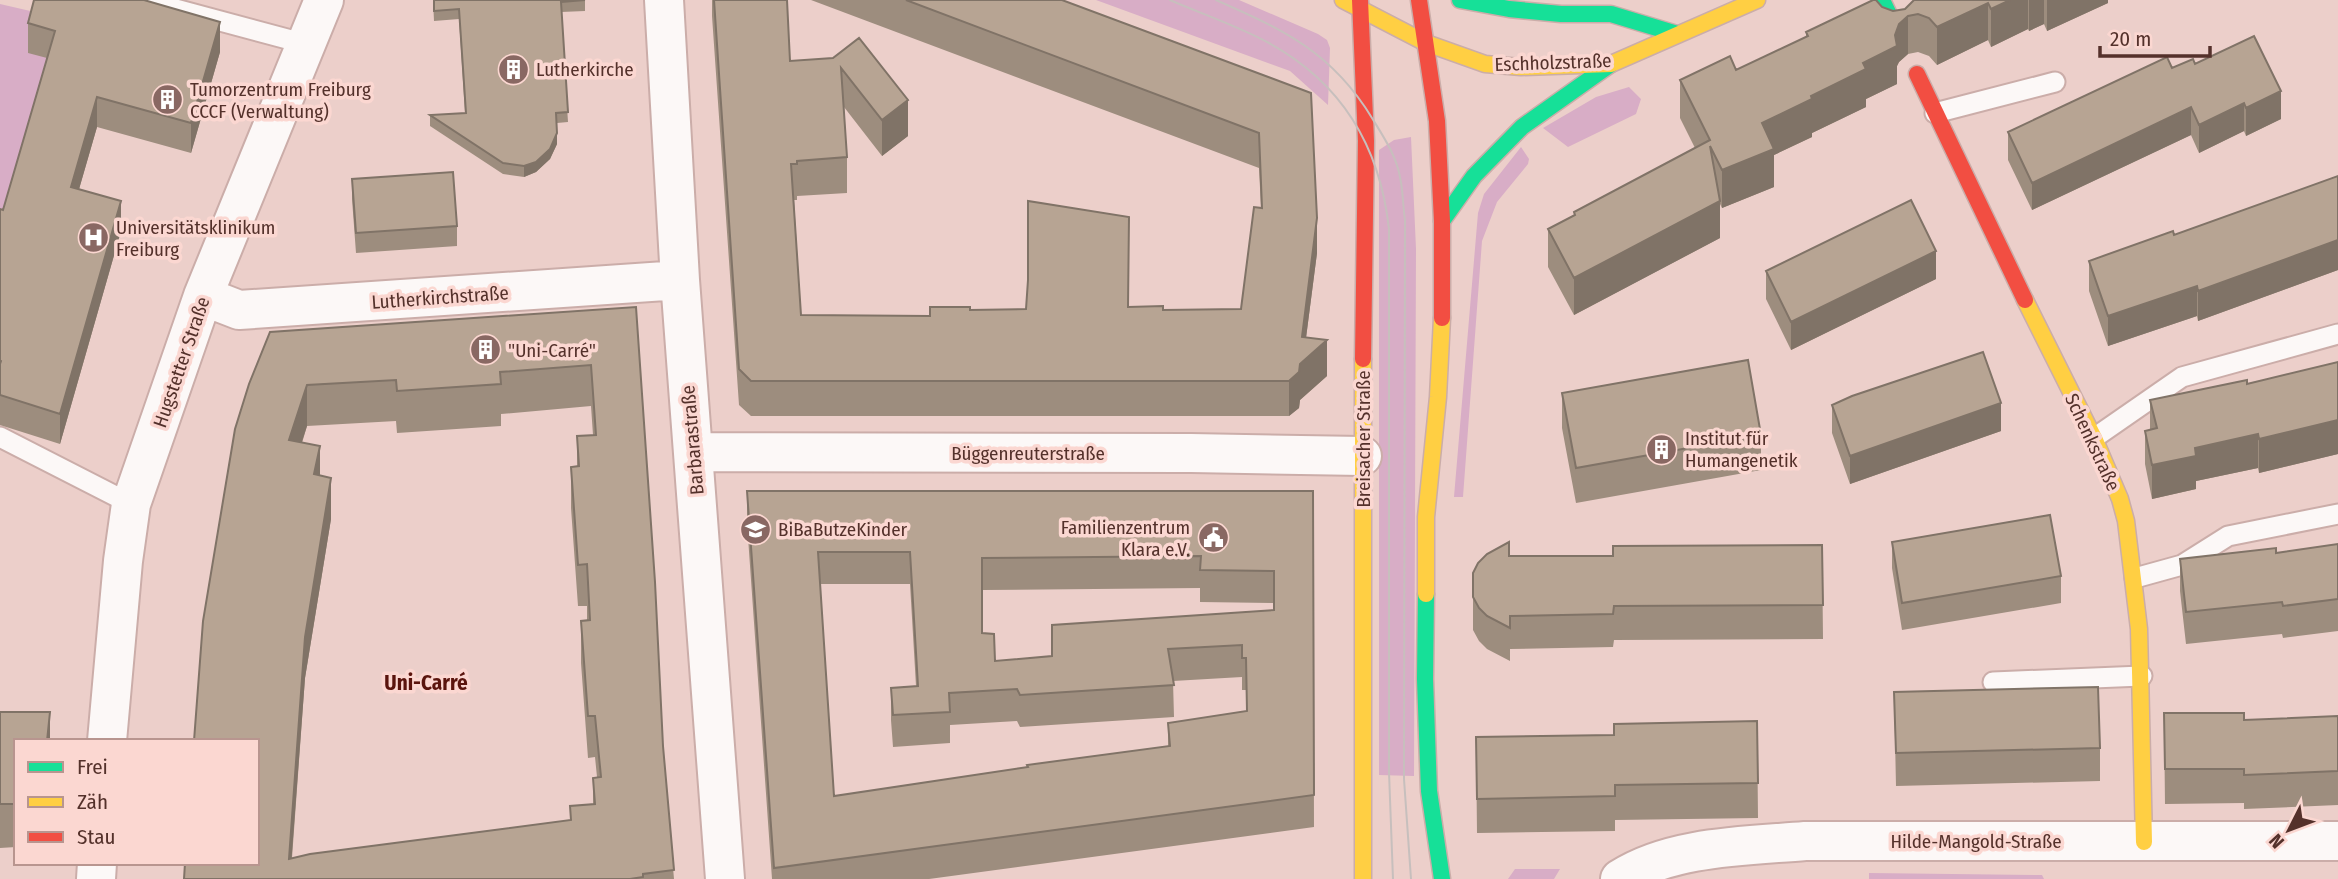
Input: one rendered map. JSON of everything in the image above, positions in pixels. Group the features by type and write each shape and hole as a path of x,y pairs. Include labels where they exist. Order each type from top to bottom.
{"main road":[{"name":"Eschholzstraße","path":"1343,0 1360,5 1426,43 1485,64 1521,67 1611,64 1757,0"},
{"path":"1419,0 1437,121 1442,221 1438,397 1426,517 1425,678 1429,791 1436,873"},
{"path":"1460,0 1560,14 1611,14"},
{"path":"1586,0 1611,14 1677,34"},
{"path":"1882,0 1895,27"},
{"name":"Breisacher Straße","path":"1360,5 1366,141 1362,456 1363,879"},
{"path":"1442,221 1474,176 1522,127 1611,64"},
{"name":"Schenkstraße","path":"1917,74 2094,438 2123,510 2135,578 2142,676 2144,842"}],"street":[{"name":"Hugstetter Straße","path":"107,739 123,561 131,505 203,296 324,0"},
{"name":"Barbarastraße","path":"664,0 680,280 726,879"},
{"name":"Lutherkirchstraße","path":"203,296 239,310 680,280"},
{"name":"Büggenreuterstraße","path":"694,452 1362,456"},
{"name":"Hilde-Mangold-Straße","path":"1620,879 1656,860 1734,847 1805,841 2338,841"}],"lane":[{"path":"142,0 306,44"},
{"path":"1935,113 2055,82"},
{"path":"2094,438 2182,377 2338,334"},
{"path":"0,437 131,505"},
{"path":"2135,578 2182,565 2228,536 2338,514"},
{"path":"1993,682 2142,676"}],"shaded area":[{"path":"1096,0 1239,0 1318,34 1327,40 1330,48 1328,105 1290,71"},
{"path":"0,4 39,13 59,62 0,239"},
{"path":"1629,87 1641,99 1636,114 1568,147 1543,128 1596,97"},
{"path":"1411,137 1416,249 1414,776 1379,775 1379,150 1394,140"},
{"path":"1521,147 1529,159 1528,164 1497,202 1482,241 1463,497 1454,497 1478,213 1484,194"},
{"path":"1515,869 1560,869 1554,879 1508,879"},
{"path":"1869,873 2042,875 2044,879 1869,879"}],"building":[{"path":"34,0 144,0 220,22 191,123 97,97 71,187 121,201 60,414 0,395 0,209 3,210 55,31 28,23"},
{"name":"Lutherkirche","path":"434,0 585,0 561,2 568,112 556,113 557,133 550,149 536,162 524,166 503,163 430,115 466,113 459,9 434,11"},
{"path":"714,0 787,0 790,61 833,58 859,38 908,100 882,120 841,68 847,157 797,161 797,164 791,164 801,315 930,316 930,307 970,307 970,310 1026,309 1028,201 1129,217 1128,307 1163,306 1163,310 1241,309 1254,207 1262,208 1259,133 906,0 1062,0 1311,93 1317,218 1302,337 1327,340 1300,364 1299,372 1289,381 751,381 739,369"},
{"path":"1873,0 1893,11 1905,9 1914,0 2010,0 1991,9 1988,3 1937,27 1929,18 1918,14 1908,16 1899,24 1895,35 1897,46 1863,63 1866,69 1762,123 1774,149 1722,170 1710,146 1720,201 1574,278 1548,229 1575,215 1574,212 1710,140 1680,80 1730,56 1736,70 1808,36 1806,32"},
{"path":"2254,36 2281,91 2246,108 2244,103 2199,125 2191,107 2032,183 2008,132 2167,57 2172,68 2193,59 2195,64"},
{"path":"453,172 457,226 356,233 352,179"},
{"path":"2338,176 2338,240 2198,291 2197,286 2108,316 2089,261 2173,231 2174,235"},
{"path":"1911,200 1936,251 1791,322 1766,271"},
{"path":"636,307 663,746 674,870 643,874 643,877 630,879 184,879 185,865 259,865 259,739 194,739 203,621 235,429 249,384 270,332","holes":["591,365 596,435 577,436 579,466 571,467 578,565 587,564 590,620 581,621 588,716 595,716 601,777 593,778 595,804 570,806 571,820 289,859 305,637 331,478 314,474 320,446 289,440 307,385 396,380 397,391 501,384 500,372"]},
{"path":"1983,352 2001,403 1850,456 1832,405"},
{"path":"1748,360 1761,435 1576,468 1562,393"},
{"path":"2338,362 2338,420 2259,439 2258,434 2195,448 2196,456 2152,465 2145,431 2157,428 2150,400 2247,380 2247,384"},
{"path":"747,491 1313,491 1314,795 774,868","holes":["818,552 910,552 918,686 891,688 893,715 950,712 949,693 1017,689 1020,695 1174,685 1168,649 1242,645 1242,658 1246,658 1247,711 1168,723 1170,746 1027,765 1028,767 834,796","1201,556 1200,570 1274,571 1274,610 1052,625 1052,656 995,661 994,634 982,633 982,558"]},
{"path":"2050,515 2061,576 1902,603 1892,542"},
{"path":"1509,542 1509,556 1613,556 1613,546 1822,545 1823,605 1614,606 1613,614 1510,616 1510,628 1487,616 1473,597 1473,573 1478,563 1487,554"},
{"path":"2338,544 2338,599 2283,606 2282,602 2186,612 2180,559 2276,548 2276,553"},
{"path":"2098,687 2100,748 1896,753 1894,692"},
{"path":"0,712 50,712 47,739 14,739 14,804 0,804"},
{"path":"2164,713 2244,713 2244,720 2338,716 2338,771 2244,775 2244,769 2165,769"},
{"path":"1757,721 1758,783 1615,785 1615,796 1477,799 1476,737 1614,735 1614,724"}],"tram line":[{"path":"1170,0 1269,43 1317,77 1353,120 1377,171 1389,229 1389,772 1393,879"},
{"path":"1216,0 1285,33 1323,60 1340,76 1357,95 1385,139 1400,177 1405,220 1404,779 1411,879"}],"traffic: fast":[{"path":"1460,0 1509,9 1561,14 1611,14 1677,34"},
{"path":"1882,0 1895,27"},
{"path":"1442,221 1474,176 1522,127 1611,64"},
{"path":"1426,594 1425,679 1429,791 1442,879"}],"traffic: slow":[{"path":"1343,0 1426,43 1485,64 1521,67 1611,64 1757,0"},
{"path":"2025,300 2094,438 2120,499 2126,521 2139,629 2144,842"},
{"path":"1426,594 1426,517 1438,397 1442,318"},
{"path":"1363,359 1363,879"}],"traffic: jam":[{"path":"1360,0 1366,141 1363,359"},
{"path":"1419,0 1437,121 1442,221 1442,318"},
{"path":"1917,74 2025,300"}],"place":[{"name":"Lutherkirche","path":"513,69"},
{"name":"Tumorzentrum Freiburg CCCF (Verwaltung)","path":"167,100"},
{"name":"Universitätsklinikum Freiburg","path":"93,238"},
{"name":"\"Uni-Carré\"","path":"485,350"},
{"name":"Institut für Humangenetik","path":"1662,449"},
{"name":"BiBaButzeKinder","path":"755,529"},
{"name":"Familienzentrum Klara e.V.","path":"1213,538"}],"district":[{"name":"Uni-Carré","path":"426,683"}]}
